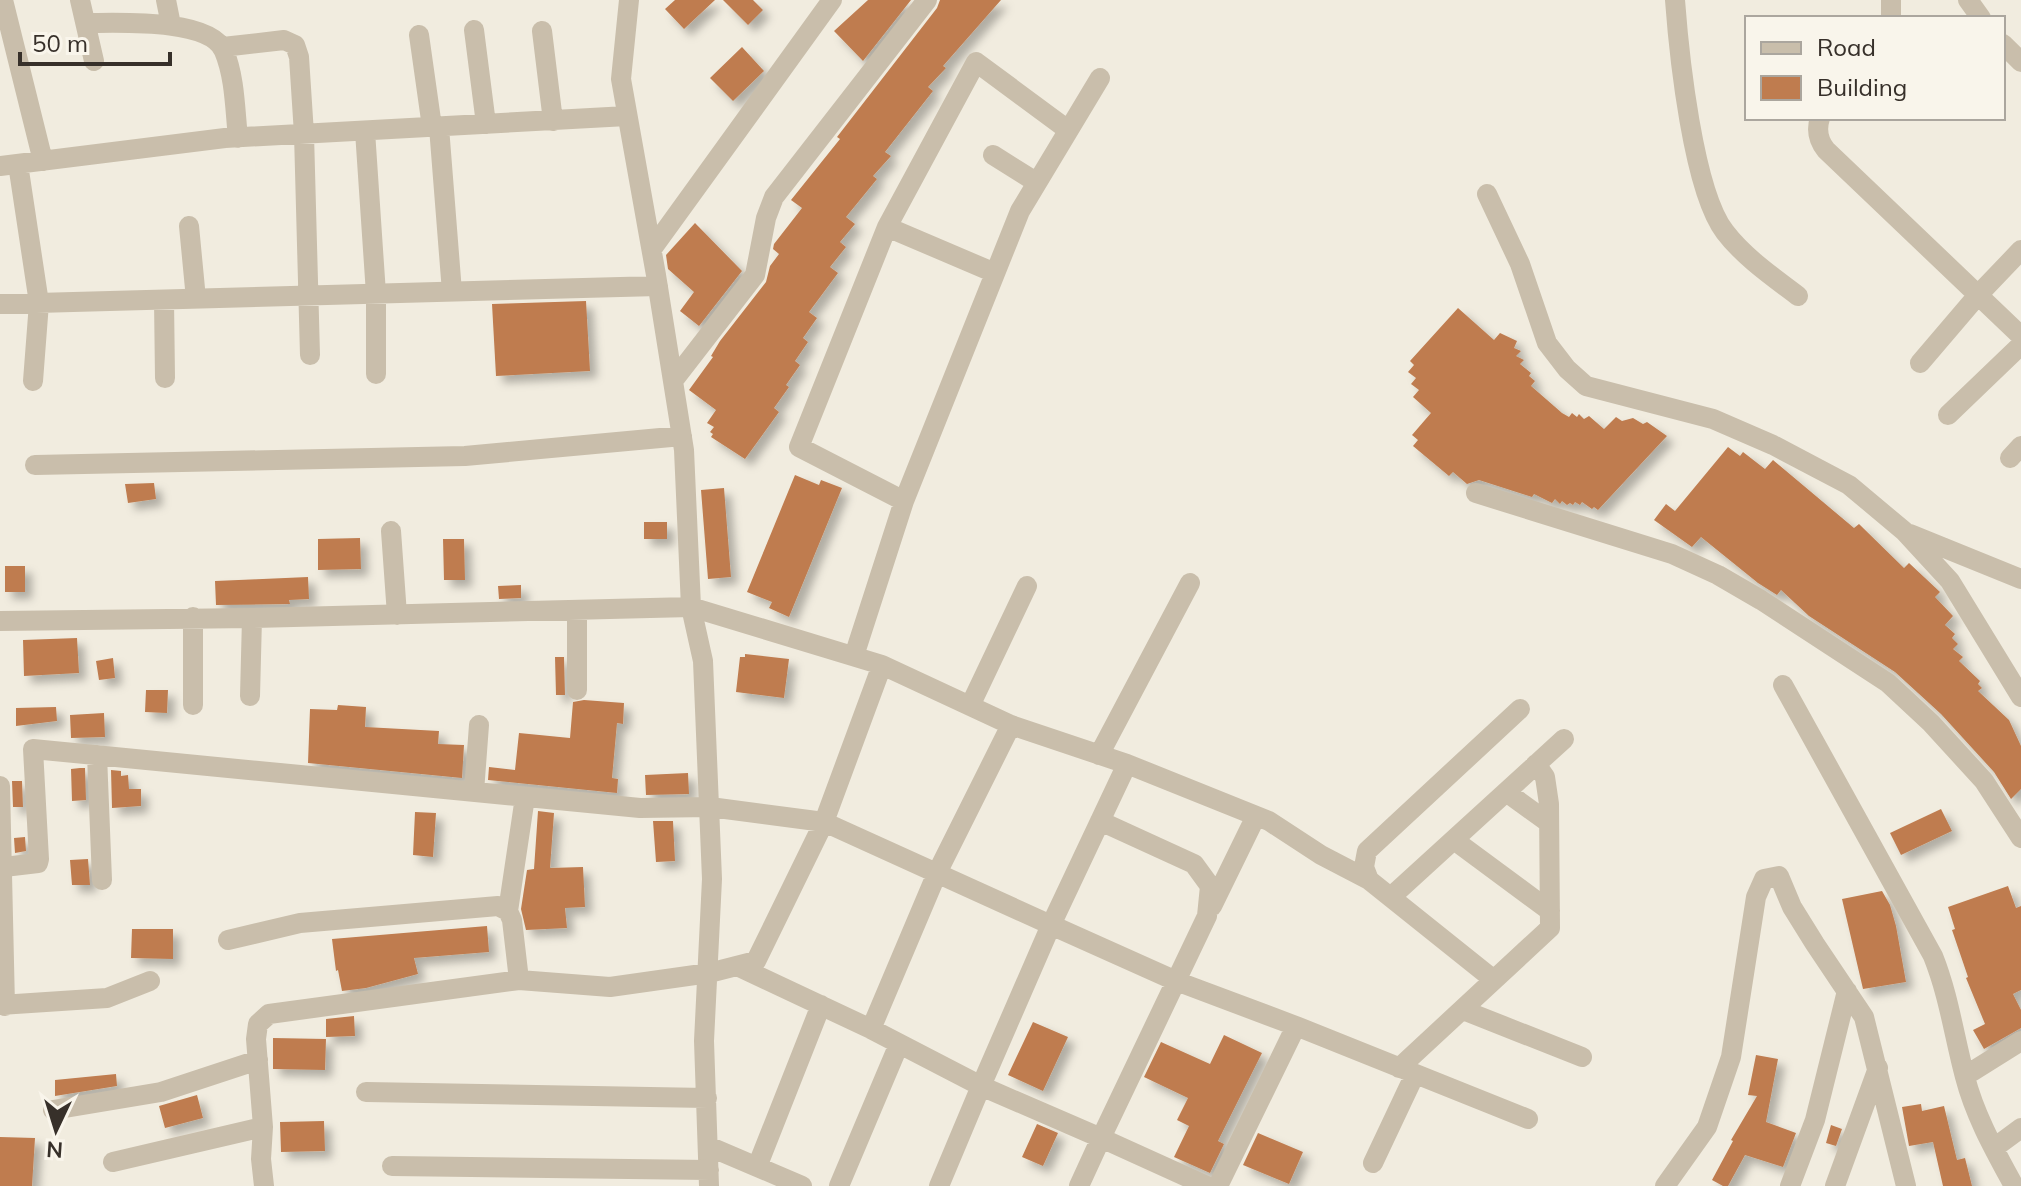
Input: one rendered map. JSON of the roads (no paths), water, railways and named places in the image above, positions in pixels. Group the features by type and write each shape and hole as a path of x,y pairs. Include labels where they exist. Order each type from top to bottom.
{"street":[{"path":"3,0 43,161"},
{"path":"80,0 94,61"},
{"path":"166,0 171,25"},
{"path":"392,1166 709,1178 704,1041 712,879 703,661 691,607 682,436 621,79 629,0"},
{"path":"652,249 832,0"},
{"path":"673,381 755,275 766,218 774,197 927,0"},
{"path":"1675,0 1692,127 1706,195 1724,231 1766,272 1798,296"},
{"path":"87,23 171,25 210,37 223,47 238,138"},
{"path":"474,30 486,124"},
{"path":"542,31 553,121"},
{"path":"419,35 435,127 452,292"},
{"path":"223,47 284,40 295,45 299,57 310,355"},
{"path":"2005,46 2021,62"},
{"path":"904,501 799,447 887,227 976,62 1068,130"},
{"path":"854,656 904,501 1020,211 1100,78"},
{"path":"33,381 39,303 9,165 238,138 627,116"},
{"path":"1820,120 1819,141 1826,150 2021,336"},
{"path":"365,131 376,294 376,374"},
{"path":"993,155 1036,182"},
{"path":"1487,194 1520,264 1547,343 1567,369 1586,386 1713,419 1773,445 1849,485 1904,531 1950,581 2021,697"},
{"path":"189,226 196,299"},
{"path":"887,227 995,273"},
{"path":"1920,363 2021,250"},
{"path":"0,304 658,286"},
{"path":"164,300 165,378"},
{"path":"1948,415 2021,345"},
{"path":"35,465 465,456 682,436"},
{"path":"1476,493 1672,554 1718,575 1761,600 1888,683 1931,723 2014,813 2021,838"},
{"path":"391,531 397,615"},
{"path":"1904,531 2021,579"},
{"path":"1099,755 1190,583"},
{"path":"970,706 1027,586"},
{"path":"0,621 691,607 882,665 1011,725 1127,764 1256,816 1369,880 1494,980"},
{"path":"577,610 577,690"},
{"path":"193,617 193,705"},
{"path":"250,696 252,618"},
{"path":"264,1186 256,1039 258,1024 269,1014 519,980 610,987 709,973 756,961 824,822 882,665"},
{"path":"2001,665 2021,676"},
{"path":"1783,685 1933,956 1943,982 1965,1076 1983,1127 2014,1186"},
{"path":"1369,880 1364,867 1367,851 1520,709"},
{"path":"474,792 479,725"},
{"path":"871,1029 937,873 1011,725"},
{"path":"1392,896 1564,739"},
{"path":"4,867 30,865 38,863 39,859 33,749 640,808 710,807 824,822 1176,981 1528,1119"},
{"path":"97,755 102,880"},
{"path":"939,1186 1051,925 1127,764"},
{"path":"1373,1163 1407,1071 1463,1010 1550,928 1549,823 1545,777 1536,764"},
{"path":"0,786 4,867 3,1006 107,998 150,981"},
{"path":"1506,792 1549,823"},
{"path":"519,980 512,920 508,911 525,797"},
{"path":"1079,1186 1256,816"},
{"path":"1100,821 1194,864 1210,886 1207,916"},
{"path":"1454,840 1550,911"},
{"path":"1665,1186 1707,1127 1731,1057 1756,897 1764,879 1779,876 1792,907 1864,1017 1904,1176 1892,1186"},
{"path":"228,940 300,923 357,917 498,906 508,911"},
{"path":"737,966 871,1029 981,1086 1207,1186"},
{"path":"1790,1186 1815,1120 1847,991"},
{"path":"757,1167 821,1005"},
{"path":"1463,1010 1582,1057"},
{"path":"1218,1186 1296,1026"},
{"path":"1965,1076 2021,1041"},
{"path":"839,1186 899,1044"},
{"path":"53,1110 161,1092 258,1060"},
{"path":"1835,1186 1878,1068"},
{"path":"366,1092 707,1098"},
{"path":"113,1162 263,1127"},
{"path":"1994,1148 2021,1128"},
{"path":"708,1146 802,1186"}]}
